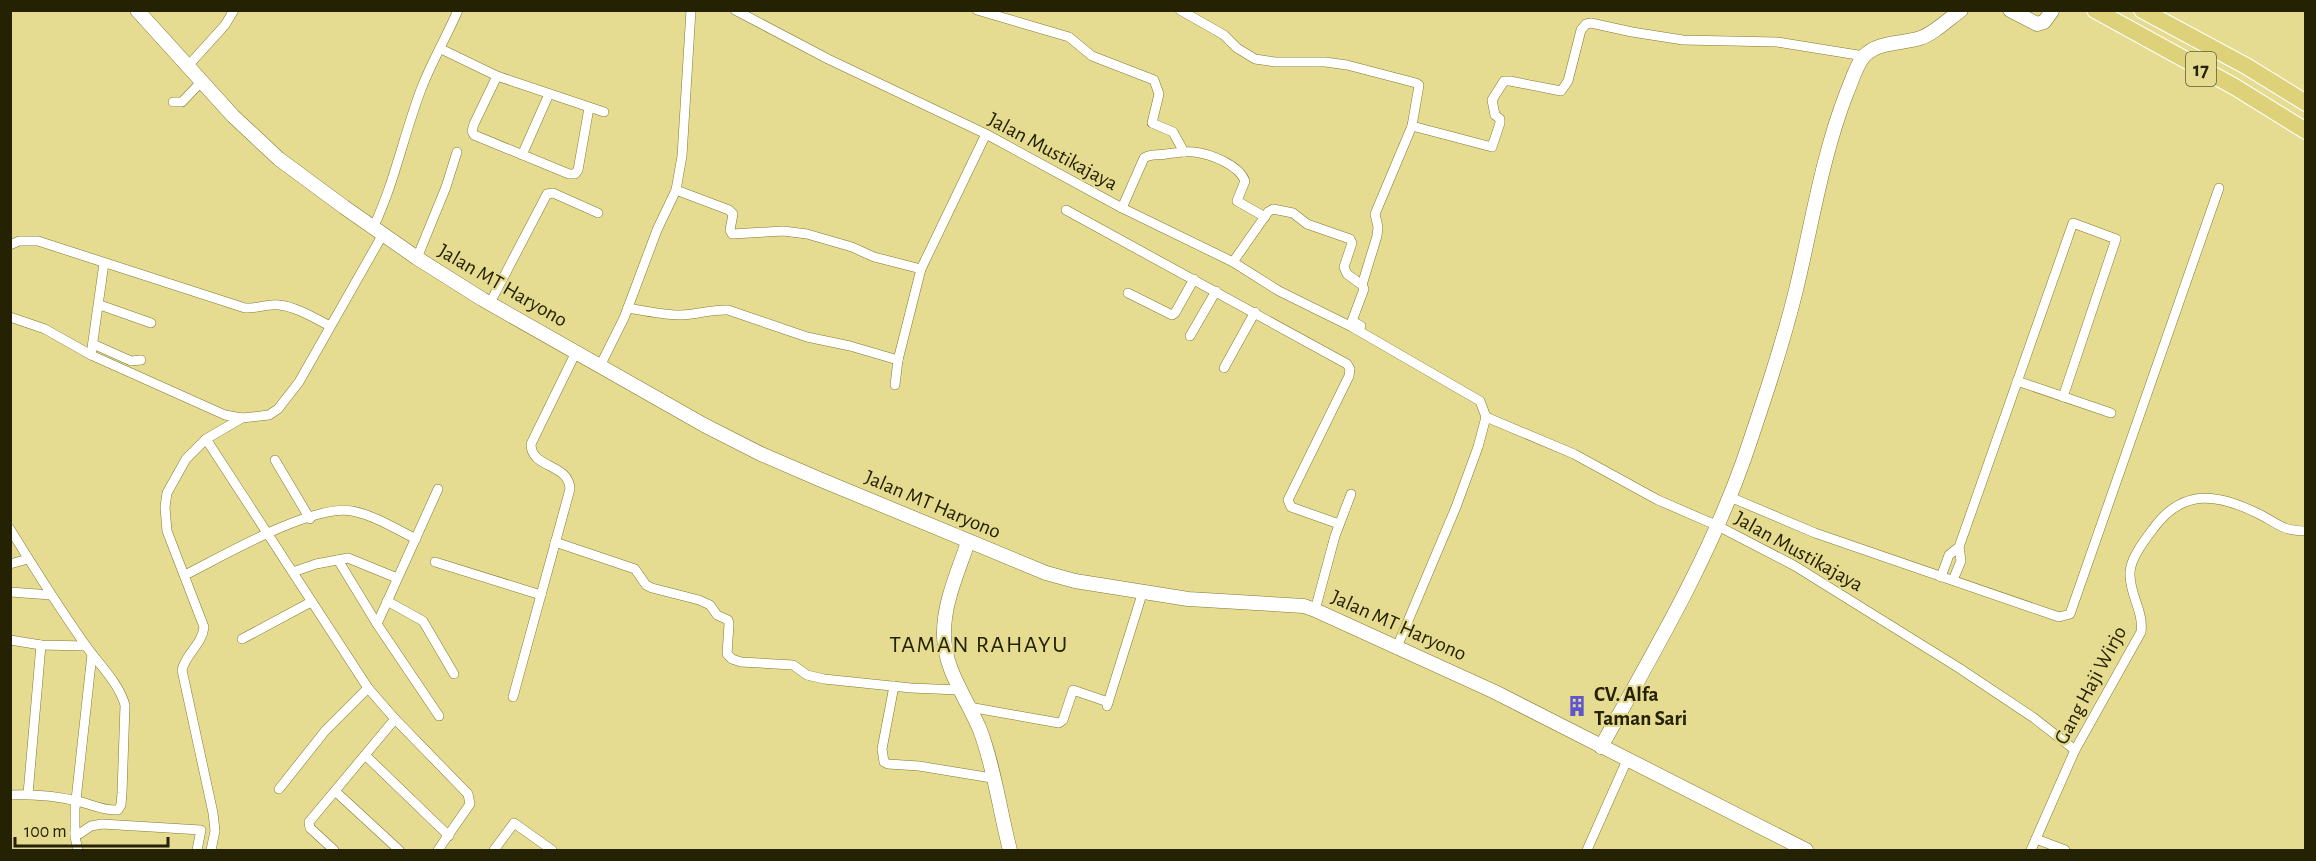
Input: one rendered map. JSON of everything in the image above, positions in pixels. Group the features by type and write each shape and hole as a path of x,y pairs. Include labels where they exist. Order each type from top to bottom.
{"highway":[{"name":"17","path":"2095,10 2235,87 2306,131"},
{"name":"17","path":"2142,10 2246,66 2306,103"}],"main road":[{"name":"Jalan MT Haryono","path":"136,10 233,116 279,159 417,258 490,303 704,425 761,453 968,542 1059,577 1188,599 1304,606 1315,610 1495,692 1806,850"},
{"path":"1601,747 1672,619 1730,497 1782,343 1810,220 1839,114 1864,56 1892,43 1921,38 1961,10"},
{"path":"2010,10 2037,24 2044,22 2052,10"},
{"path":"968,542 945,620 946,650 951,671 980,731 1010,850"}],"street":[{"path":"187,67 225,25 234,10"},
{"path":"10,317 45,329 91,355 225,415 242,418 269,415 278,409 299,382 378,231 402,143 423,85 458,10"},
{"path":"600,366 628,308 657,230 676,190 682,156 692,10"},
{"name":"Jalan Mustikajaya","path":"735,10 828,59 986,134 1122,208 1233,262 1279,291 1352,327 1470,394 1484,407"},
{"path":"977,10 1069,37 1092,56 1154,80 1159,94 1152,123 1173,132 1184,152"},
{"path":"1180,10 1224,35 1237,48 1255,59 1347,65 1416,83 1419,90 1412,126 1375,214 1378,227 1377,236 1362,285 1364,289 1352,321 1482,397 1486,417 1464,487 1396,647"},
{"path":"1412,126 1492,147 1500,123 1500,119 1495,115 1492,100 1500,86 1504,81 1510,81 1561,91 1568,81 1581,30 1586,24 1591,23 1683,40 1777,42 1864,56"},
{"path":"441,49 497,76 604,112"},
{"path":"497,76 474,124 472,131 474,135 569,174 575,174 578,170 589,108"},
{"path":"173,102 182,102 201,82"},
{"path":"522,155 549,94"},
{"path":"894,385 921,269 986,134"},
{"path":"417,258 446,187 457,152"},
{"path":"1122,208 1144,158 1151,154 1184,152 1211,156 1240,173 1245,181 1237,201 1265,217"},
{"path":"1730,497 1815,533 1941,577 2059,617 2070,614 2219,188"},
{"path":"676,190 729,210 733,214 730,230 732,234 783,231 807,234 852,247 874,257 921,269"},
{"path":"490,303 547,194 553,193 598,213"},
{"path":"1066,210 1255,312 1349,367 1349,376 1288,500 1291,507 1339,524"},
{"path":"1233,262 1270,210 1283,210 1293,213 1312,226 1350,239 1352,243 1344,263 1345,270 1362,285"},
{"path":"1953,580 1960,561 1959,547 2073,223 2116,239 2063,397"},
{"path":"10,245 20,241 38,241 245,308 256,309 272,305 291,307 330,326"},
{"path":"91,355 104,263"},
{"path":"1128,293 1172,315 1194,279"},
{"path":"1190,336 1215,291"},
{"path":"99,305 151,323"},
{"path":"628,308 678,315 698,315 716,310 728,310 807,337 850,346 898,360"},
{"path":"1224,368 1255,312"},
{"path":"93,344 131,360 141,360"},
{"path":"513,697 568,496 569,482 561,471 537,459 532,453 531,444 576,352"},
{"path":"2017,381 2111,413"},
{"name":"Jalan Mustikajaya","path":"1486,417 1574,454 1658,500 1770,552 1842,594 1959,668 2034,718 2075,750"},
{"path":"211,850 215,831 213,813 182,670 184,663 203,638 204,627 186,575 167,531 165,507 167,493 186,459 206,439 242,418"},
{"path":"206,439 368,688 471,799 470,804 438,850"},
{"path":"275,460 310,519"},
{"path":"377,624 438,489"},
{"path":"1315,610 1339,524 1351,494"},
{"name":"Gang Haji Wirjo","path":"2031,850 2075,750 2141,632 2141,612 2129,576 2131,566 2161,518 2173,508 2189,501 2218,498 2263,516 2282,529 2306,531"},
{"path":"186,575 288,524 337,511 362,514 416,538"},
{"path":"10,529 51,595 89,650 114,681 122,694 125,705 122,799 118,810 75,805 28,794 10,795"},
{"path":"555,542 635,569 646,585 658,591 699,600 710,605 717,615 728,620 727,654 735,661 793,665 807,675 824,679 959,690"},
{"path":"1941,577 1949,555 1959,547"},
{"path":"293,572 316,564 348,558 398,578"},
{"path":"10,564 28,559"},
{"path":"338,560 377,624 439,716"},
{"path":"435,562 541,595"},
{"path":"969,707 1059,723 1063,720 1073,690 1107,705 1143,591"},
{"path":"10,592 51,595"},
{"path":"387,601 423,621 454,674"},
{"path":"242,639 311,602"},
{"path":"10,640 89,650"},
{"path":"28,794 41,645"},
{"path":"78,850 74,821 89,650"},
{"path":"894,686 882,749 884,762 992,778"},
{"path":"279,789 325,731 368,688"},
{"path":"334,850 310,828 309,822 395,719"},
{"path":"365,755 448,836"},
{"path":"1587,850 1627,760"},
{"path":"335,791 399,850"},
{"path":"494,850 514,823 552,850"},
{"path":"75,833 79,834 91,826 102,824 201,830 196,850"},
{"path":"2036,839 2065,850"}],"place":[{"name":"CV. Alfa Taman Sari","path":"1577,706"}],"district":[{"name":"TAMAN RAHAYU","path":"979,644"}]}
